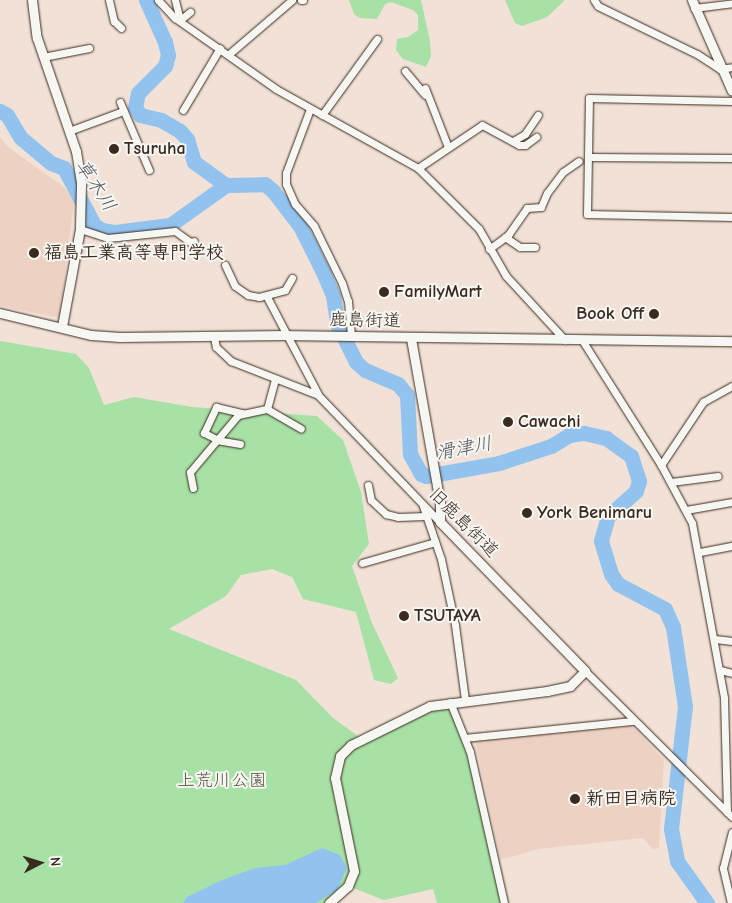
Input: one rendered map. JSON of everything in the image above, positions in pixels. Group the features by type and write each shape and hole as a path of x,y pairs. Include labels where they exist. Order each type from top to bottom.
{"street":[{"path":"32,0 43,57 69,131 81,184 80,229 62,326"},
{"path":"109,0 114,21 121,28"},
{"path":"158,0 180,20 310,109 418,168 479,229 506,276 565,340"},
{"path":"175,0 180,20"},
{"path":"229,54 292,0"},
{"path":"594,0 598,6 697,54 720,69 732,68"},
{"path":"732,3 693,4 720,69 732,91"},
{"path":"180,20 190,12"},
{"path":"322,115 377,39"},
{"path":"43,57 88,48"},
{"path":"183,110 220,48"},
{"path":"405,71 425,91 448,147"},
{"path":"732,101 589,98 587,214 732,217"},
{"path":"120,102 149,170"},
{"path":"310,109 286,173 286,184 295,204 314,226 342,283 348,301 349,337"},
{"path":"69,131 123,111"},
{"path":"513,141 525,134 538,115"},
{"path":"418,168 482,125 524,145 536,137"},
{"path":"588,157 732,158"},
{"path":"489,249 505,237 527,208 541,207 547,193 563,172 579,162"},
{"path":"80,229 108,238 175,232 190,242 194,241"},
{"path":"505,237 520,247 535,247"},
{"path":"225,265 235,286 248,295 267,297 285,290 292,278"},
{"path":"267,297 285,335 318,395"},
{"name":"鹿島街道","path":"0,313 62,326 91,335 120,337 285,335 732,341"},
{"name":"旧鹿島街道","path":"214,337 216,347 223,356 275,379 318,395 423,506 633,721 730,815"},
{"path":"412,338 440,503 440,522"},
{"path":"582,340 671,482 686,510 700,552 729,712 730,815"},
{"path":"267,409 275,379"},
{"path":"661,465 703,402 732,386"},
{"path":"240,444 218,440 204,433 216,407 242,413 267,409 301,429"},
{"path":"193,488 190,472 218,440 233,419 242,413"},
{"path":"671,482 718,476"},
{"path":"368,485 371,500 386,514 398,517 425,516"},
{"path":"686,510 732,502"},
{"path":"423,506 435,542 455,625 465,700"},
{"path":"362,563 435,542"},
{"path":"700,552 732,546"},
{"path":"715,639 732,641"},
{"path":"720,670 732,673"},
{"path":"328,903 348,886 354,871 335,778 340,756 351,745 407,715 450,702 547,692 570,686 585,671"},
{"path":"450,702 465,738 504,903"},
{"path":"465,738 633,721"},
{"path":"731,903 723,868 732,832"}],"shaded area":[{"name":"福島工業高等専門学校","path":"0,137 7,146 65,188 74,200 60,318 0,306"},
{"name":"新田目病院","path":"630,723 664,760 659,848 653,849 643,838 538,849 500,860 475,740"}],"green space":[{"path":"349,0 421,0 430,41 431,56 426,67 403,59 396,50 397,39 408,37 418,30 418,15 413,10 391,2 385,4 377,19 360,18 354,14"},
{"path":"505,0 564,1 547,17 522,26 515,23"},
{"name":"上荒川公園","path":"0,341 76,354 89,368 104,405 134,397 192,407 317,416 343,440 361,492 369,544 352,566 372,623 398,678 391,684 374,680 356,612 303,599 292,577 272,569 241,575 226,596 169,629 296,680 333,718 362,739 450,702 465,738 504,903 437,903 433,889 384,900 348,886 329,903 0,903"}],"water":[{"path":"322,848 340,855 347,868 337,890 316,903 183,903 187,897 222,880 255,868 285,865"}],"waterway":[{"name":"滑津川","path":"146,0 165,42 168,55 165,66 138,93 135,107 140,115 161,120 180,131 187,139 194,162 226,185 265,184 273,191 300,226 323,272 333,296 338,326 356,362 365,370 398,384 407,395 410,454 421,474 426,476 499,463 551,446 569,435 584,433 606,438 631,456 639,481 636,491 608,516 601,541 611,574 618,584 665,609 673,627 685,706 671,829 677,861 707,903"},
{"name":"草木川","path":"0,111 7,115 21,138 51,163 64,168 94,225 102,230 115,232 170,225 226,185"}],"place":[{"name":"Tsuruha","path":"114,149"},
{"name":"福島工業高等専門学校","path":"34,253"},
{"name":"FamilyMart","path":"384,292"},
{"name":"Book Off","path":"654,314"},
{"name":"Cawachi","path":"508,422"},
{"name":"York Benimaru","path":"527,513"},
{"name":"TSUTAYA","path":"404,616"},
{"name":"新田目病院","path":"575,799"}]}
